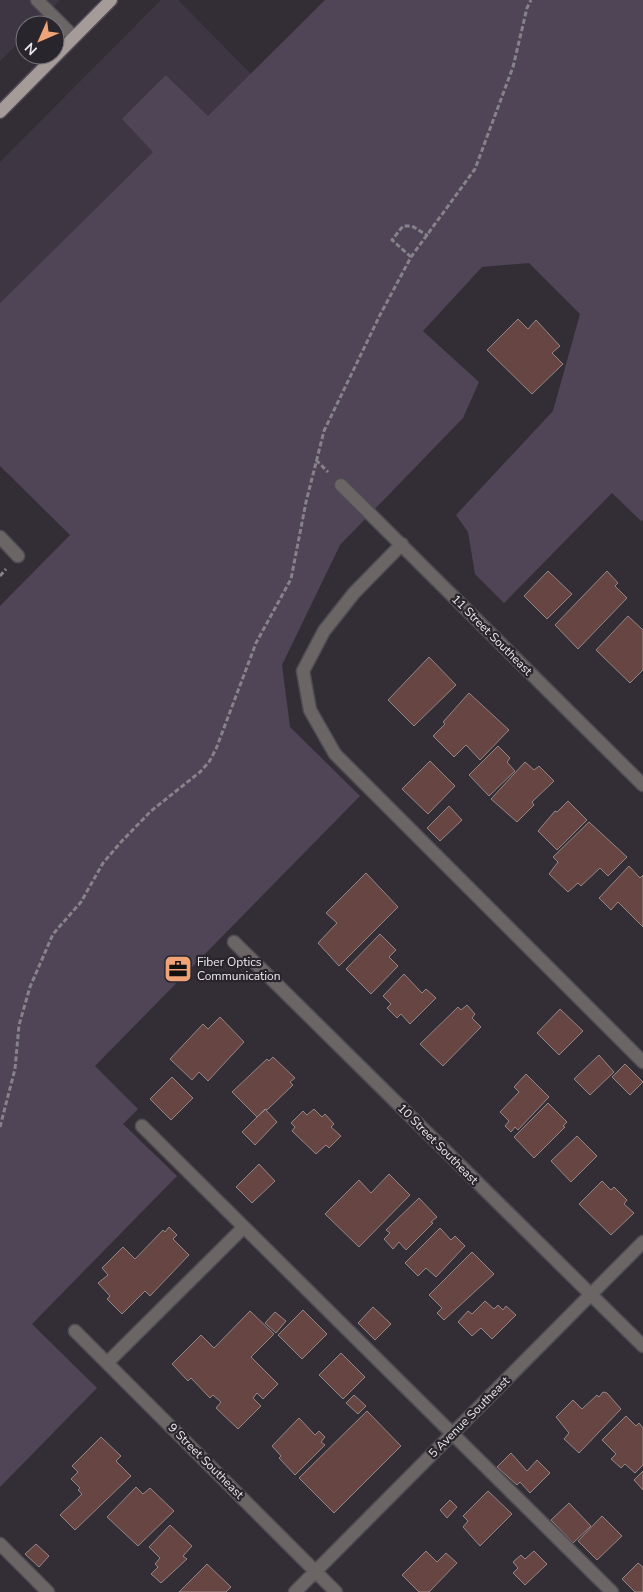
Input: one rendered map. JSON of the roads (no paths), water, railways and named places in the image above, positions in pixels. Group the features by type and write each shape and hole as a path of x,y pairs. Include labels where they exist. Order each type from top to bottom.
{"main road":[{"path":"0,112 111,0"}],"street":[{"path":"37,0 74,37"},
{"name":"11 Street Southeast","path":"342,485 643,785"},
{"path":"0,537 18,556"},
{"path":"402,544 354,594 324,631 303,671 310,710 335,754 643,1062"},
{"name":"10 Street Southeast","path":"234,942 643,1346"},
{"path":"142,1126 612,1592"},
{"path":"107,1362 244,1227"},
{"name":"5 Avenue Southeast","path":"295,1592 643,1242"},
{"name":"9 Street Southeast","path":"75,1331 336,1592"},
{"path":"0,1544 48,1592"}],"place":[{"name":"Fiber Optics Communication","path":"178,969"}]}
